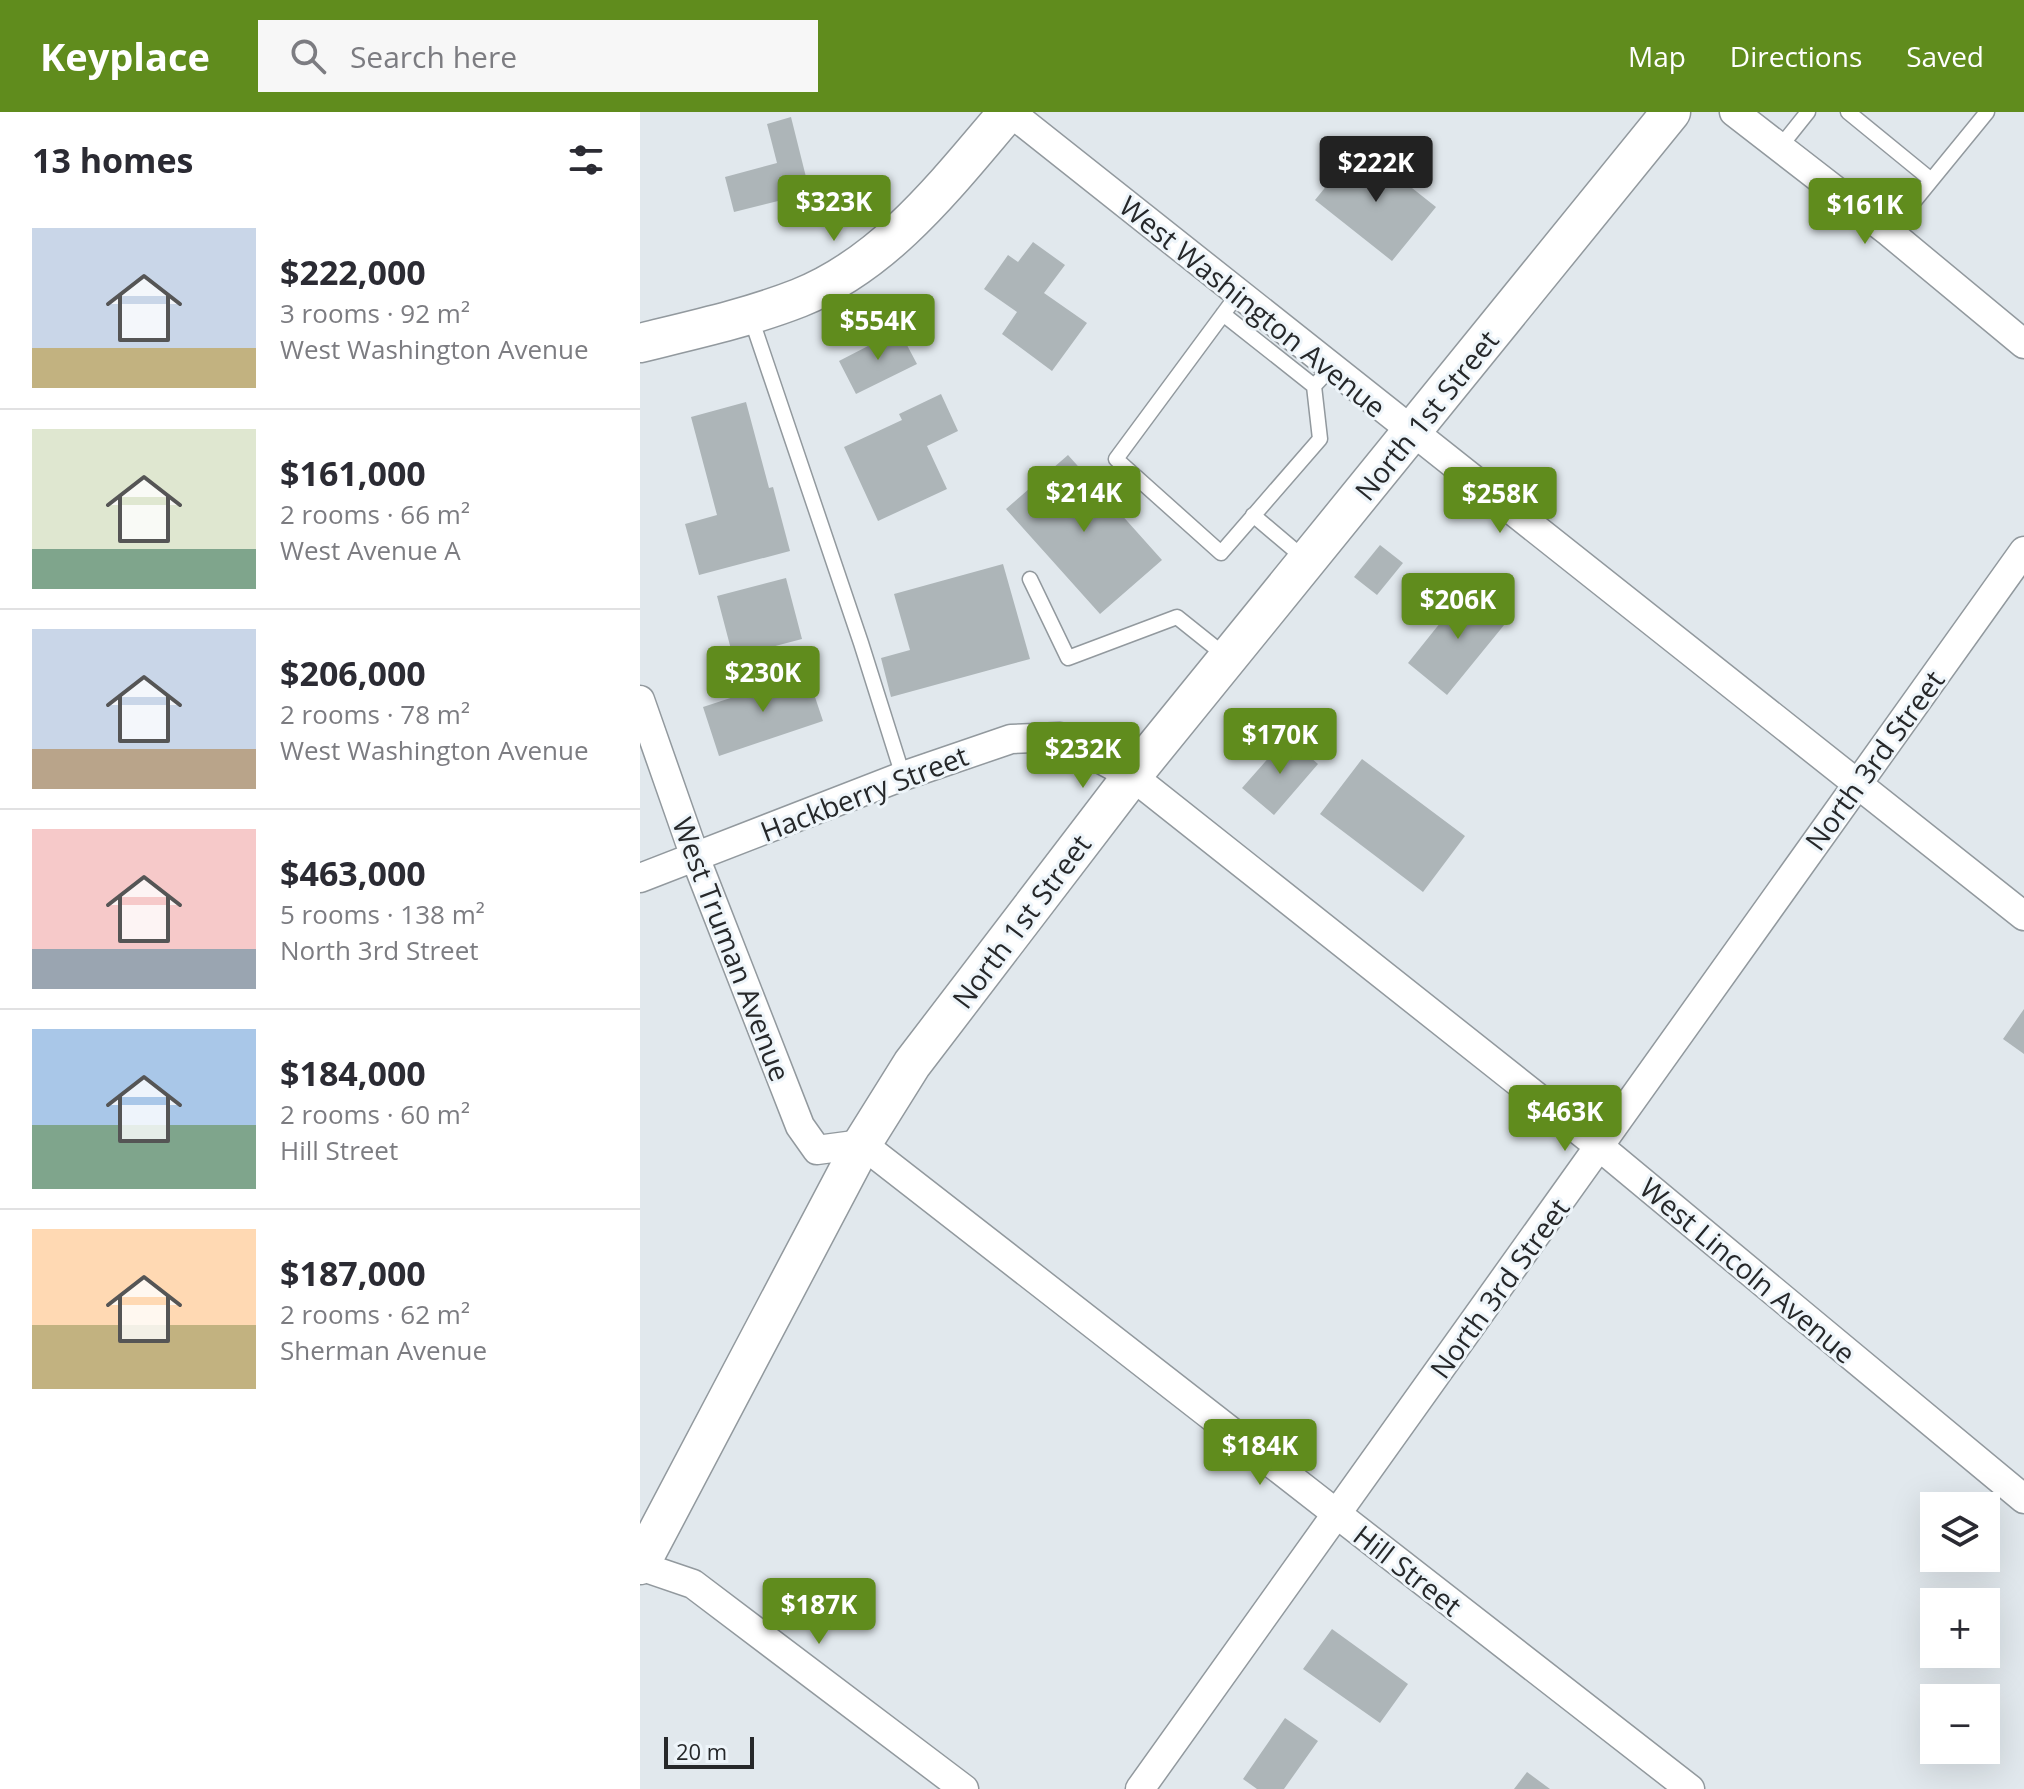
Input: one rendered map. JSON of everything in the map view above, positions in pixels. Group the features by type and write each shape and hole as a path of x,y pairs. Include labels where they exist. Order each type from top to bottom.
{"main road":[{"path":"640,343 750,315 802,297 849,270 887,243 929,203 1009,112"},
{"name":"North 1st Street","path":"640,1565 862,1144 912,1064 1132,776 1671,112"}],"street":[{"name":"West Washington Avenue","path":"1009,112 1231,304 1322,377 1412,433 2024,916"},
{"path":"1734,112 1889,232 2024,344"},
{"name":"North 3rd Street","path":"1140,1789 2024,551"},
{"name":"West Truman Avenue","path":"640,700 695,857 800,1126 817,1150 862,1144"},
{"name":"Hackberry Street","path":"640,878 903,776 1011,739 1060,737 1132,776"},
{"name":"West Lincoln Avenue","path":"1132,776 1600,1147 2024,1499"},
{"name":"Hill Street","path":"862,1144 1690,1789"},
{"path":"640,1565 693,1584 964,1789"}],"lane":[{"path":"1780,147 1808,112"},
{"path":"1848,112 1930,179"},
{"path":"1889,232 1987,112"},
{"path":"1231,304 1116,459 1221,553 1320,439 1322,377"},
{"path":"750,315 903,776"},
{"path":"1253,515 1308,562"},
{"path":"1030,579 1068,658 1177,617 1228,657"}],"building":[{"path":"791,117 810,193 734,212 725,177 777,163 767,124"},
{"path":"1359,146 1436,207 1392,261 1315,200"},
{"path":"1033,242 1065,265 1044,293 1087,323 1052,371 1002,334 1017,312 984,289 1008,255 1018,262"},
{"path":"899,330 917,364 856,394 839,361"},
{"path":"941,394 958,431 927,446 947,489 878,521 844,447 902,420 899,414"},
{"path":"746,402 790,551 699,575 685,524 717,515 691,417"},
{"path":"1068,455 1162,560 1100,614 1006,509"},
{"path":"1380,545 1403,563 1377,595 1354,577"},
{"path":"1003,564 1030,659 891,697 881,658 910,650 894,594"},
{"path":"786,578 802,639 733,657 717,596"},
{"path":"1469,587 1509,619 1447,695 1408,663"},
{"path":"807,673 823,721 719,756 703,707"},
{"path":"1287,737 1318,764 1274,815 1242,788"},
{"path":"1362,759 1465,836 1423,892 1320,814"},
{"path":"2024,1009 2024,1054 2003,1039"},
{"path":"1332,1629 1408,1684 1380,1723 1303,1669"},
{"path":"1285,1718 1318,1741 1284,1789 1257,1789 1243,1779"},
{"path":"1527,1772 1550,1789 1514,1789"}]}
